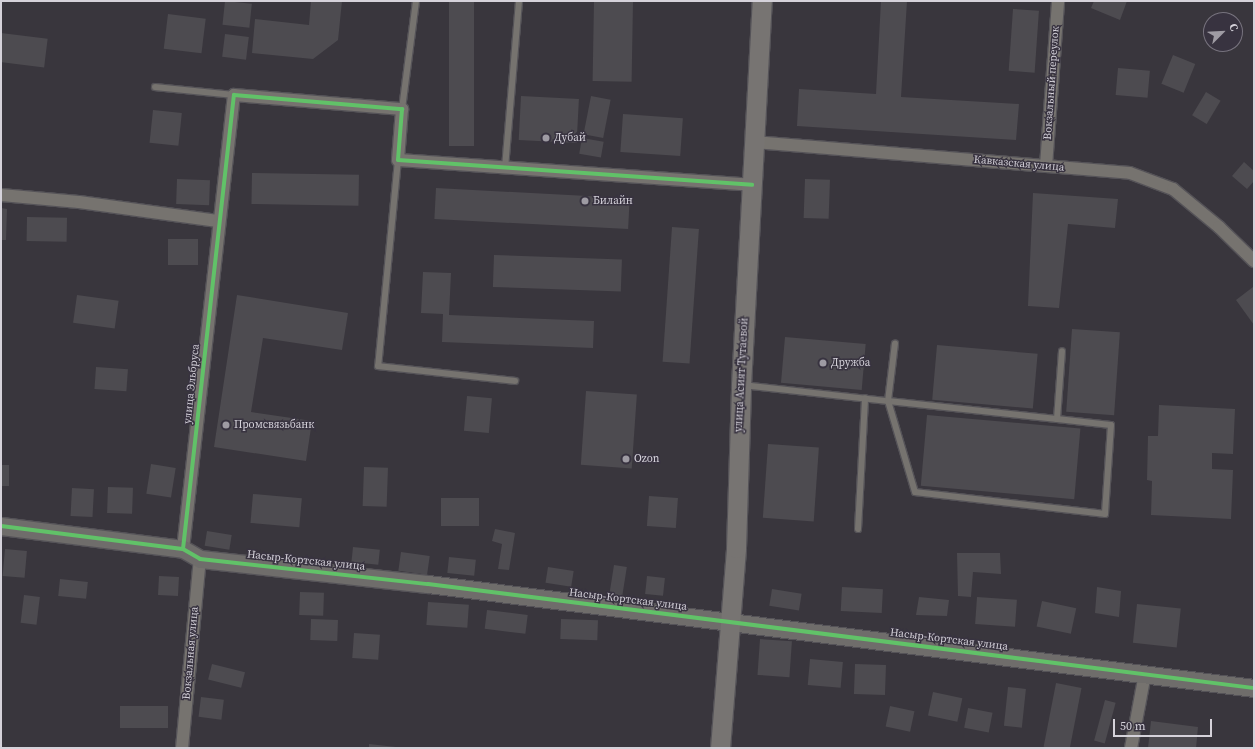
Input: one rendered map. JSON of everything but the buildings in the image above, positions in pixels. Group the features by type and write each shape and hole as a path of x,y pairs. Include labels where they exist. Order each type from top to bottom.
{"main road":[{"name":"улица Асият Тутаевой","path":"720,748 732,622 741,385 762,1"}],"street":[{"name":"Вокзальный переулок","path":"1046,166 1058,1"},
{"path":"234,95 402,109 398,160 752,185"},
{"name":"улица Эльбруса","path":"183,549 218,221 234,95"},
{"name":"Кавказская улица","path":"754,142 1130,172 1173,189 1219,227 1254,261"},
{"path":"1,195 79,202 218,221"},
{"name":"Насыр-Кортская улица","path":"1,526 183,549 200,559 428,584 1254,688"},
{"name":"Вокзальная улица","path":"182,748 200,559"},
{"path":"1131,748 1145,674"}],"lane":[{"path":"402,109 416,1"},
{"path":"506,168 520,1"},
{"path":"155,87 234,95"},
{"path":"398,160 378,366 515,381"},
{"path":"741,385 865,398 888,401 1112,425 1105,514 915,492 888,401 895,343"},
{"path":"1057,419 1062,351"},
{"path":"858,529 865,398"}],"cycle path":[{"path":"183,549 234,95 402,109 398,160 752,185"},
{"path":"1,526 183,549 200,559 428,584 1254,688"}],"place":[{"name":"Дубай","path":"546,138"},
{"name":"Билайн","path":"585,201"},
{"name":"Дружба","path":"823,363"},
{"name":"Промсвязьбанк","path":"226,425"},
{"name":"Ozon","path":"626,459"}]}
